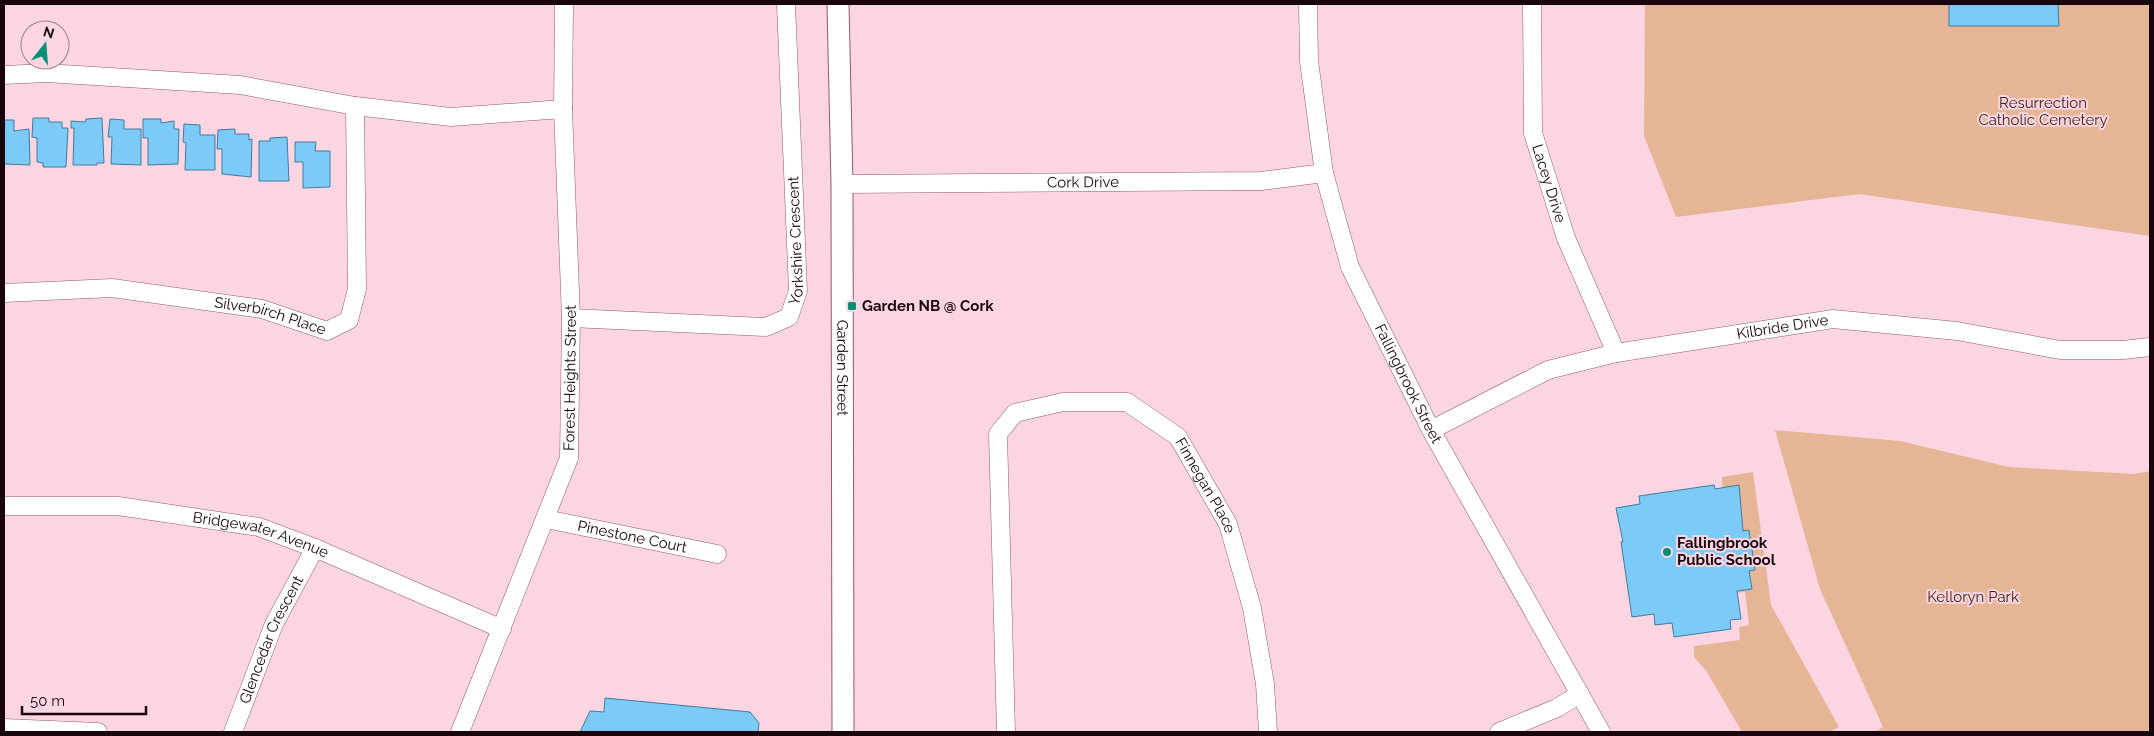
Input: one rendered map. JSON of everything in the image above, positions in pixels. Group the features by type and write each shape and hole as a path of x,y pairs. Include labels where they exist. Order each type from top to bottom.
{"street":[{"name":"Forest Heights Street","path":"460,732 569,458 571,318 563,110 564,4"},
{"name":"Yorkshire Crescent","path":"571,318 766,327 789,317 798,291 786,4"},
{"name":"Garden Street","path":"838,4 842,184 843,732"},
{"name":"Fallingbrook Street","path":"1308,4 1309,61 1324,173 1350,267 1431,430 1601,732"},
{"name":"Lacey Drive","path":"1532,4 1533,133 1566,238 1616,354"},
{"path":"4,75 46,73 240,85 355,106 451,117 563,110"},
{"name":"Silverbirch Place","path":"4,293 112,288 262,309 327,331 349,320 357,288 355,106"},
{"name":"Cork Drive","path":"842,184 1261,180 1324,173"},
{"name":"Kilbride Drive","path":"1431,430 1548,370 1616,354 1833,319 1957,331 2060,350 2123,350 2150,347"},
{"name":"Finnegan Place","path":"1006,732 998,434 1015,414 1063,402 1127,402 1178,437 1228,524 1252,608 1265,684 1268,732"},
{"name":"Bridgewater Avenue","path":"4,506 118,506 259,527 315,548 502,629"},
{"name":"Pinestone Court","path":"546,519 717,554"},
{"name":"Glencedar Crescent","path":"233,732 274,624 315,548"},
{"path":"1499,732 1557,708 1580,694"},
{"path":"4,728 98,732"}],"green space":[{"name":"Resurrection Catholic Cemetery","path":"1645,4 2150,4 2150,236 1859,194 1676,217 1644,136"},
{"name":"Kelloryn Park","path":"1775,430 1900,441 2009,467 2134,474 2150,471 2150,732 1875,732 1883,727 1820,589"},
{"path":"1753,472 1771,605 1839,727 1829,732 1742,732 1707,672 1694,657 1694,646 1740,640 1739,627 1749,625 1745,592 1727,594 1722,477"}],"building":[{"path":"1949,4 2058,4 2059,26 1949,26"},
{"path":"33,118 49,118 49,122 62,122 62,128 68,128 66,167 43,167 43,163 37,162 37,138 32,137"},
{"path":"102,118 104,163 97,163 97,165 73,165 74,128 71,128 71,121 85,122 86,119"},
{"path":"110,119 124,120 124,129 141,129 141,165 111,164 112,137 108,137"},
{"path":"143,119 161,119 161,123 174,121 174,129 179,129 178,164 148,165 148,138 143,138"},
{"path":"4,120 14,120 14,131 29,129 30,165 4,164"},
{"path":"184,124 200,125 200,135 215,135 215,170 185,170 186,143 183,142"},
{"path":"235,129 235,134 249,134 249,140 252,139 251,177 222,174 222,149 217,149 218,130"},
{"path":"287,137 289,181 259,181 259,141 270,141 270,138"},
{"path":"295,142 316,142 315,151 330,151 330,187 303,188 303,162 295,162"},
{"path":"1714,485 1715,489 1739,485 1743,531 1749,530 1755,570 1749,571 1752,589 1737,591 1741,619 1730,620 1731,629 1674,637 1672,623 1655,625 1654,614 1632,617 1621,542 1623,542 1616,508 1640,504 1639,496"},
{"path":"605,698 750,712 759,723 758,732 580,732 590,711 604,712"}],"place":[{"name":"Garden NB @ Cork","path":"852,306"},
{"name":"Fallingbrook Public School","path":"1667,552"}]}
